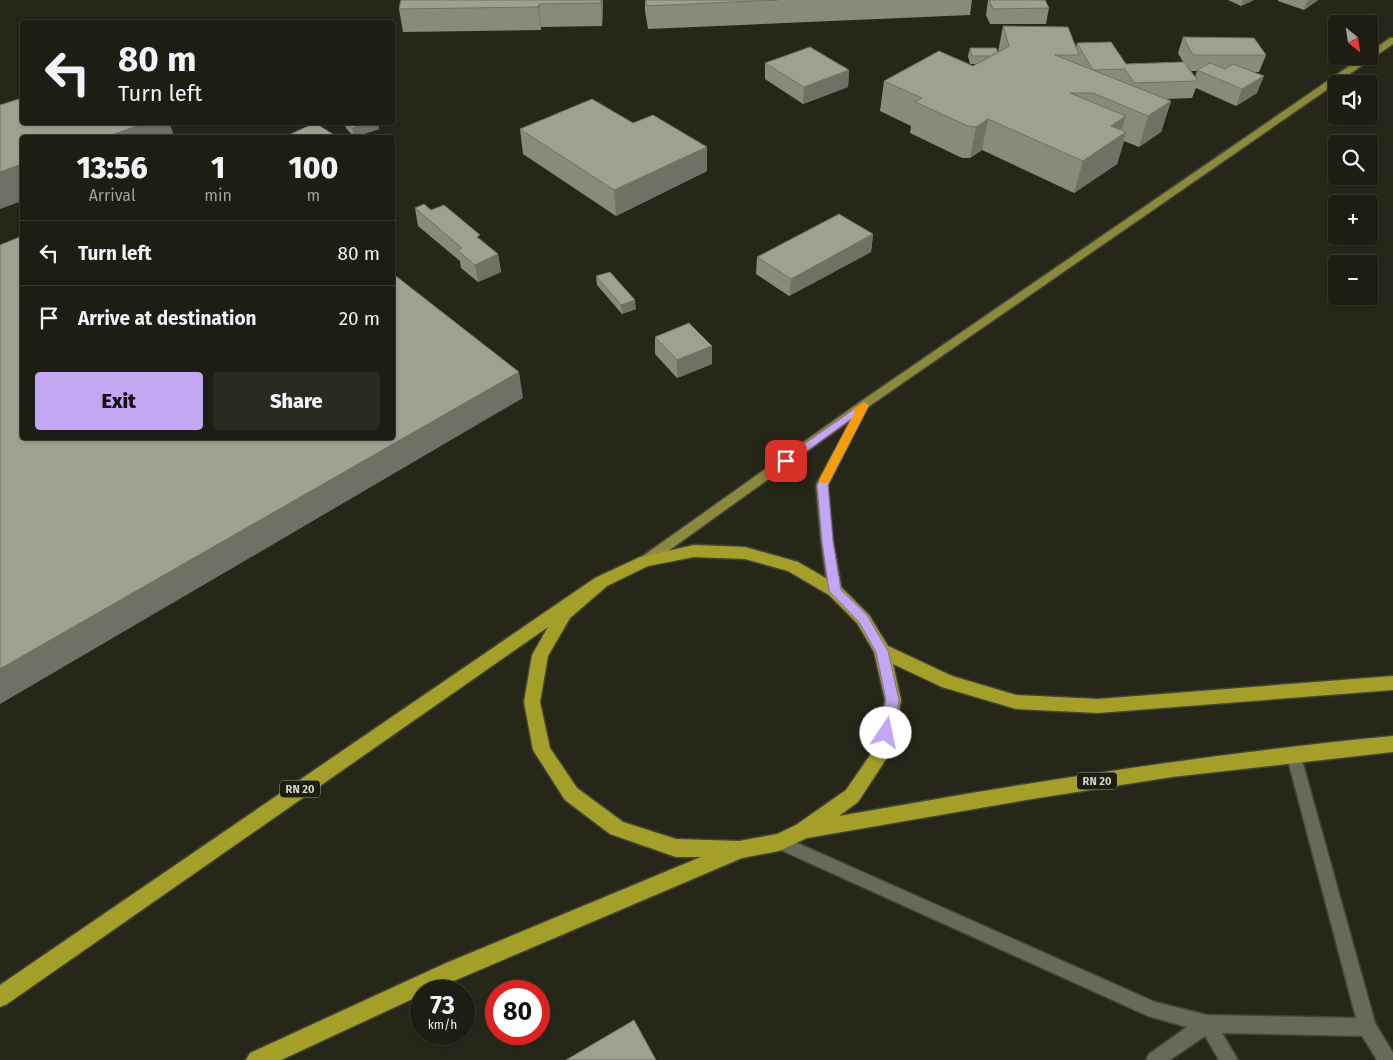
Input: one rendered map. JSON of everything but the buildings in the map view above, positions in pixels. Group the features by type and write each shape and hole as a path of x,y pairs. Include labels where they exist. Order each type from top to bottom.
{"highway":[{"path":"257,1060 451,971 739,850 779,842 803,831 852,796 883,750 893,700 882,651 863,619 835,591 793,566 745,553 694,551 645,561 601,582 564,614 540,655 532,702 542,750 571,794 617,828 676,848 739,850"},
{"name":"RN 20","path":"0,996 601,582"},
{"path":"882,651 948,682 1016,702 1098,706 1393,683"},
{"name":"RN 20","path":"803,831 1033,790 1293,753 1393,744"}],"main road":[{"path":"645,561 864,405 1393,40"},
{"path":"835,591 822,485 864,405"}],"street":[{"path":"1293,753 1367,1027 1387,1060"},
{"path":"779,842 1146,1006 1207,1024 1367,1027"},
{"path":"1155,1060 1207,1024"},
{"path":"1207,1024 1229,1060"}],"slow traffic":[{"path":"825,480 864,405 858,409"}],"route":[{"path":"786,461 864,405 822,485 835,591 863,619 882,651 893,700 886,733"}]}
